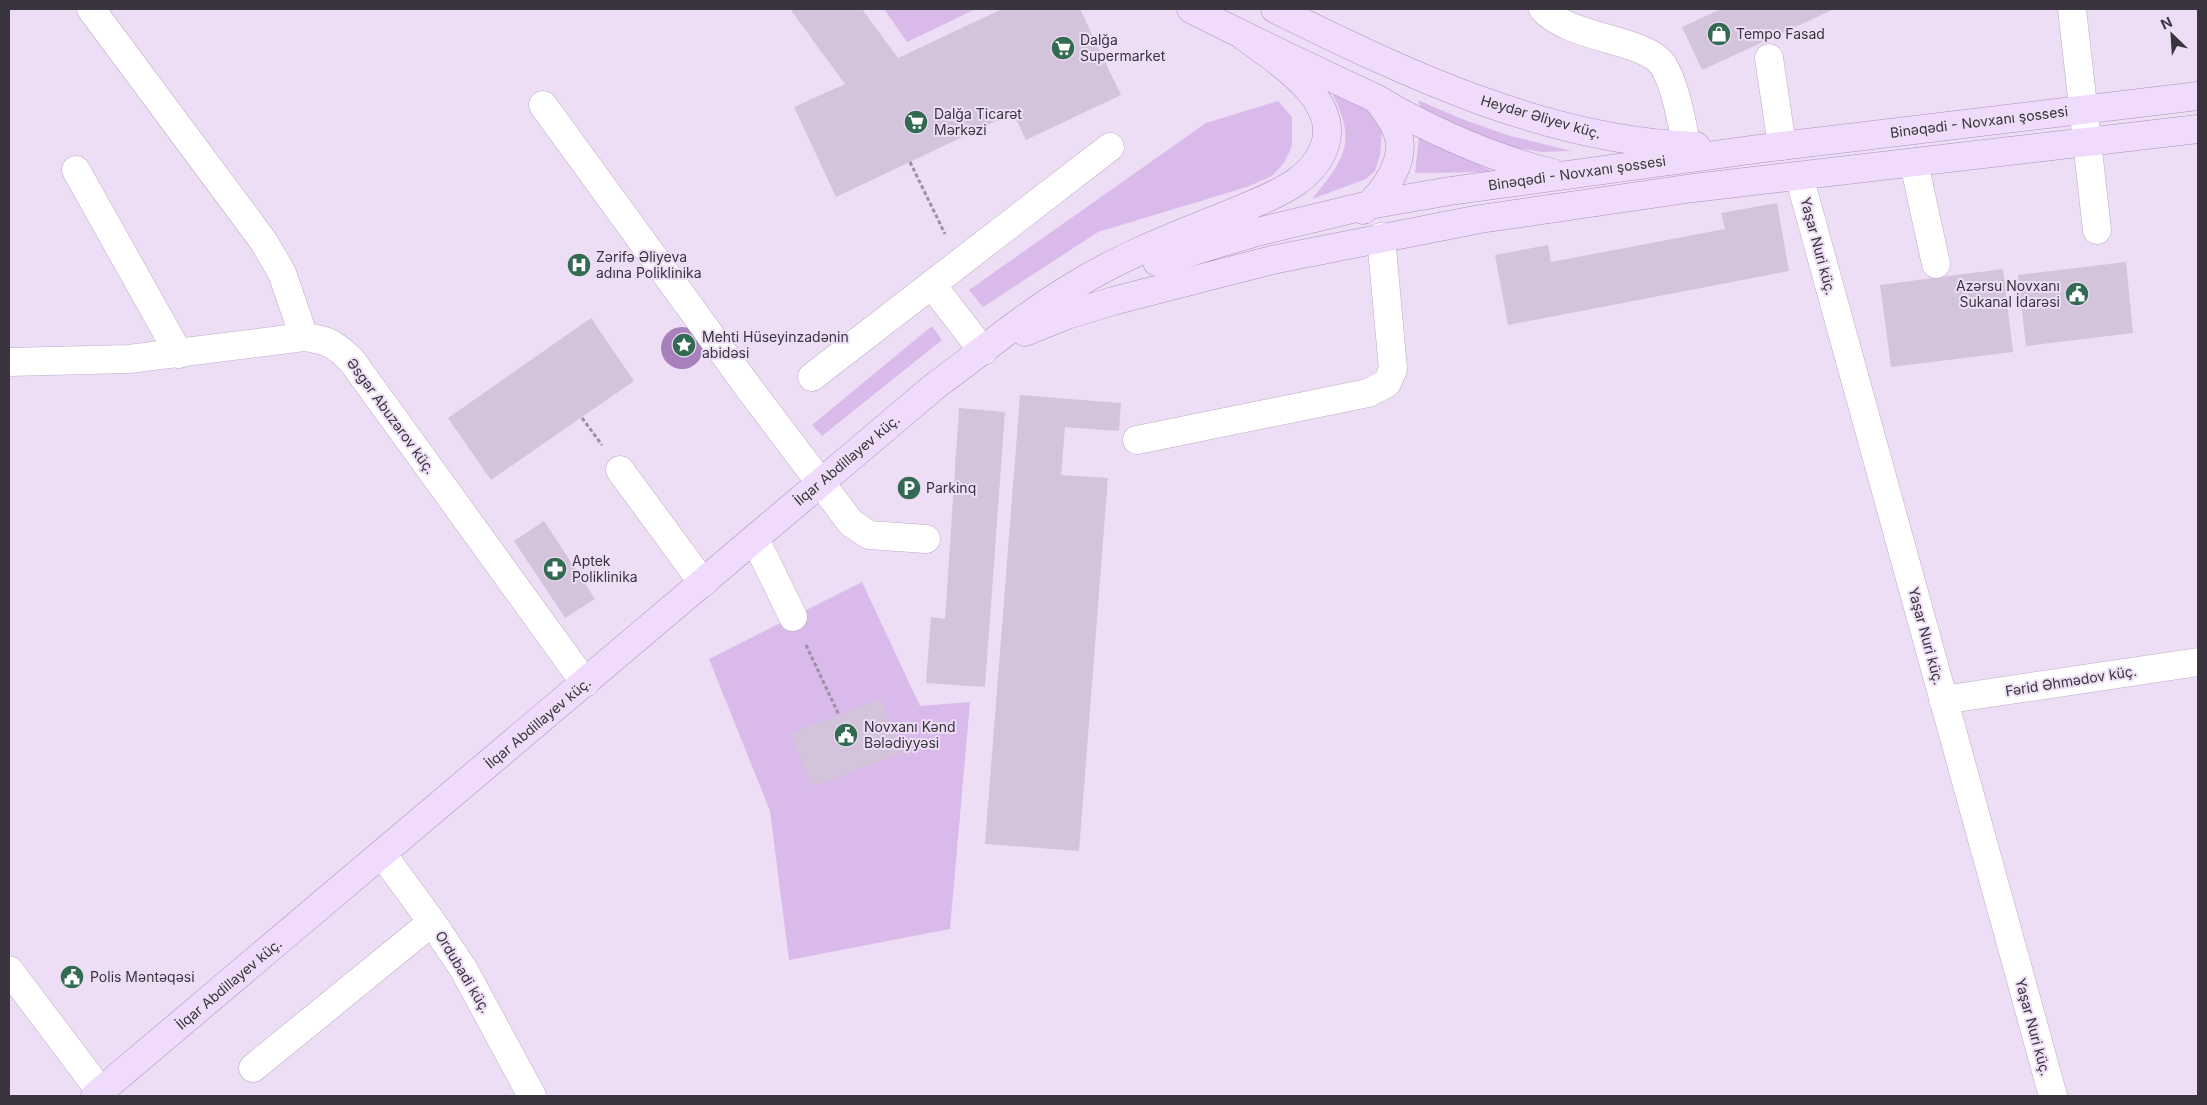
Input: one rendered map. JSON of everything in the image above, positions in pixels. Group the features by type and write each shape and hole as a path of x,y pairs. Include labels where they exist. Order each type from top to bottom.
{"main road":[{"path":"1191,9 1342,84 1377,99 1404,115 1450,136 1536,169 1564,176 1631,186 1693,188"},
{"name":"Heydər Əliyev küç.","path":"1275,9 1339,40 1500,108 1619,138 1687,145 1774,147"},
{"path":"983,351 1031,314 1081,282 1145,249 1273,196 1299,181 1315,165 1325,145 1327,128 1322,109 1311,91 1284,67 1242,35"},
{"path":"1272,260 1332,232 1369,206 1386,187 1396,163 1400,142 1391,119 1339,40"},
{"name":"Binəqədi - Novxanı şossesi","path":"983,351 1057,305 1104,282 1150,264 1253,233 1369,206 1450,191 1774,147 2198,96"},
{"path":"983,351 1067,315 1272,260 1480,219 1693,188 2198,129"},
{"name":"İlqar Abdillayev küç.","path":"98,1094 383,855 935,386 983,351"}],"street":[{"path":"91,9 264,242 282,272 304,336"},
{"path":"1543,9 1548,14 1575,29 1650,53 1662,64 1678,108 1687,145"},
{"path":"2072,9 2097,230"},
{"path":"1769,58 1774,147"},
{"path":"543,106 851,523 869,535 926,540"},
{"path":"812,377 1110,147"},
{"path":"1914,163 1936,264"},
{"path":"76,170 179,354"},
{"name":"Yaşar Nuri küç.","path":"1799,176 2052,1096"},
{"path":"1137,440 1368,393 1387,383 1393,369 1381,238"},
{"path":"932,285 983,351"},
{"name":"Əsgər Abuzərov küç.","path":"9,362 129,359 179,354 304,336 326,340 352,361 585,683"},
{"path":"620,470 703,583"},
{"path":"754,539 793,617"},
{"name":"Fərid Əhmədov küç.","path":"1943,700 2198,662"},
{"name":"Ordubadi küç.","path":"383,855 464,970 532,1096"},
{"path":"253,1068 432,922"},
{"path":"9,970 98,1094"}],"path":[{"path":"910,162 960,264"},
{"path":"793,617 839,715"}],"shaded area":[{"path":"884,9 976,9 907,42"},
{"path":"1330,89 1374,113 1382,132 1380,155 1375,171 1366,179 1312,199 1333,171 1344,147 1344,122"},
{"path":"1418,100 1462,119 1507,135 1572,151 1543,152 1508,147 1422,112"},
{"path":"1278,101 1292,117 1292,146 1284,163 1272,176 1247,187 1098,232 983,307 969,290 1206,123"},
{"path":"1419,136 1494,172 1415,173"},
{"path":"932,326 942,340 822,436 812,425"},
{"path":"682,327 697,333 703,348 697,363 682,369 667,363 661,348 667,333"},
{"path":"862,582 920,706 970,702 950,929 789,960 770,811 709,659"}],"building":[{"path":"790,9 862,9 898,58 1002,9 1080,9 1121,95 1026,140 1013,113 836,197 794,107 845,84"},
{"path":"1721,9 1834,9 1702,70 1682,27"},
{"path":"1777,203 1789,271 1508,325 1495,255 1548,245 1551,262 1725,229 1721,213"},
{"path":"2126,262 2133,333 2026,346 2018,275"},
{"path":"2003,269 2013,352 1891,367 1880,285"},
{"path":"591,318 634,381 491,480 448,418"},
{"path":"1020,395 1121,403 1119,431 1065,427 1061,475 1108,478 1079,851 985,844"},
{"path":"959,408 1005,412 985,687 926,683 931,617 945,619"},
{"path":"544,521 595,599 565,618 514,541"},
{"path":"881,699 901,753 812,787 791,733"}],"place":[{"name":"Tempo Fasad","path":"1719,34"},
{"name":"Dalğa Supermarket","path":"1063,48"},
{"name":"Dalğa Ticarət Mərkəzi","path":"916,122"},
{"name":"Zərifə Əliyeva adına Poliklinika","path":"579,265"},
{"name":"Azərsu Novxanı Sukanal İdarəsi","path":"2077,294"},
{"name":"Mehti Hüseyinzadənin abidəsi","path":"684,345"},
{"name":"Parkinq","path":"909,488"},
{"name":"Aptek Poliklinika","path":"555,569"},
{"name":"Novxanı Kənd Bələdiyyəsi","path":"846,735"},
{"name":"Polis Məntəqəsi","path":"72,977"}]}
